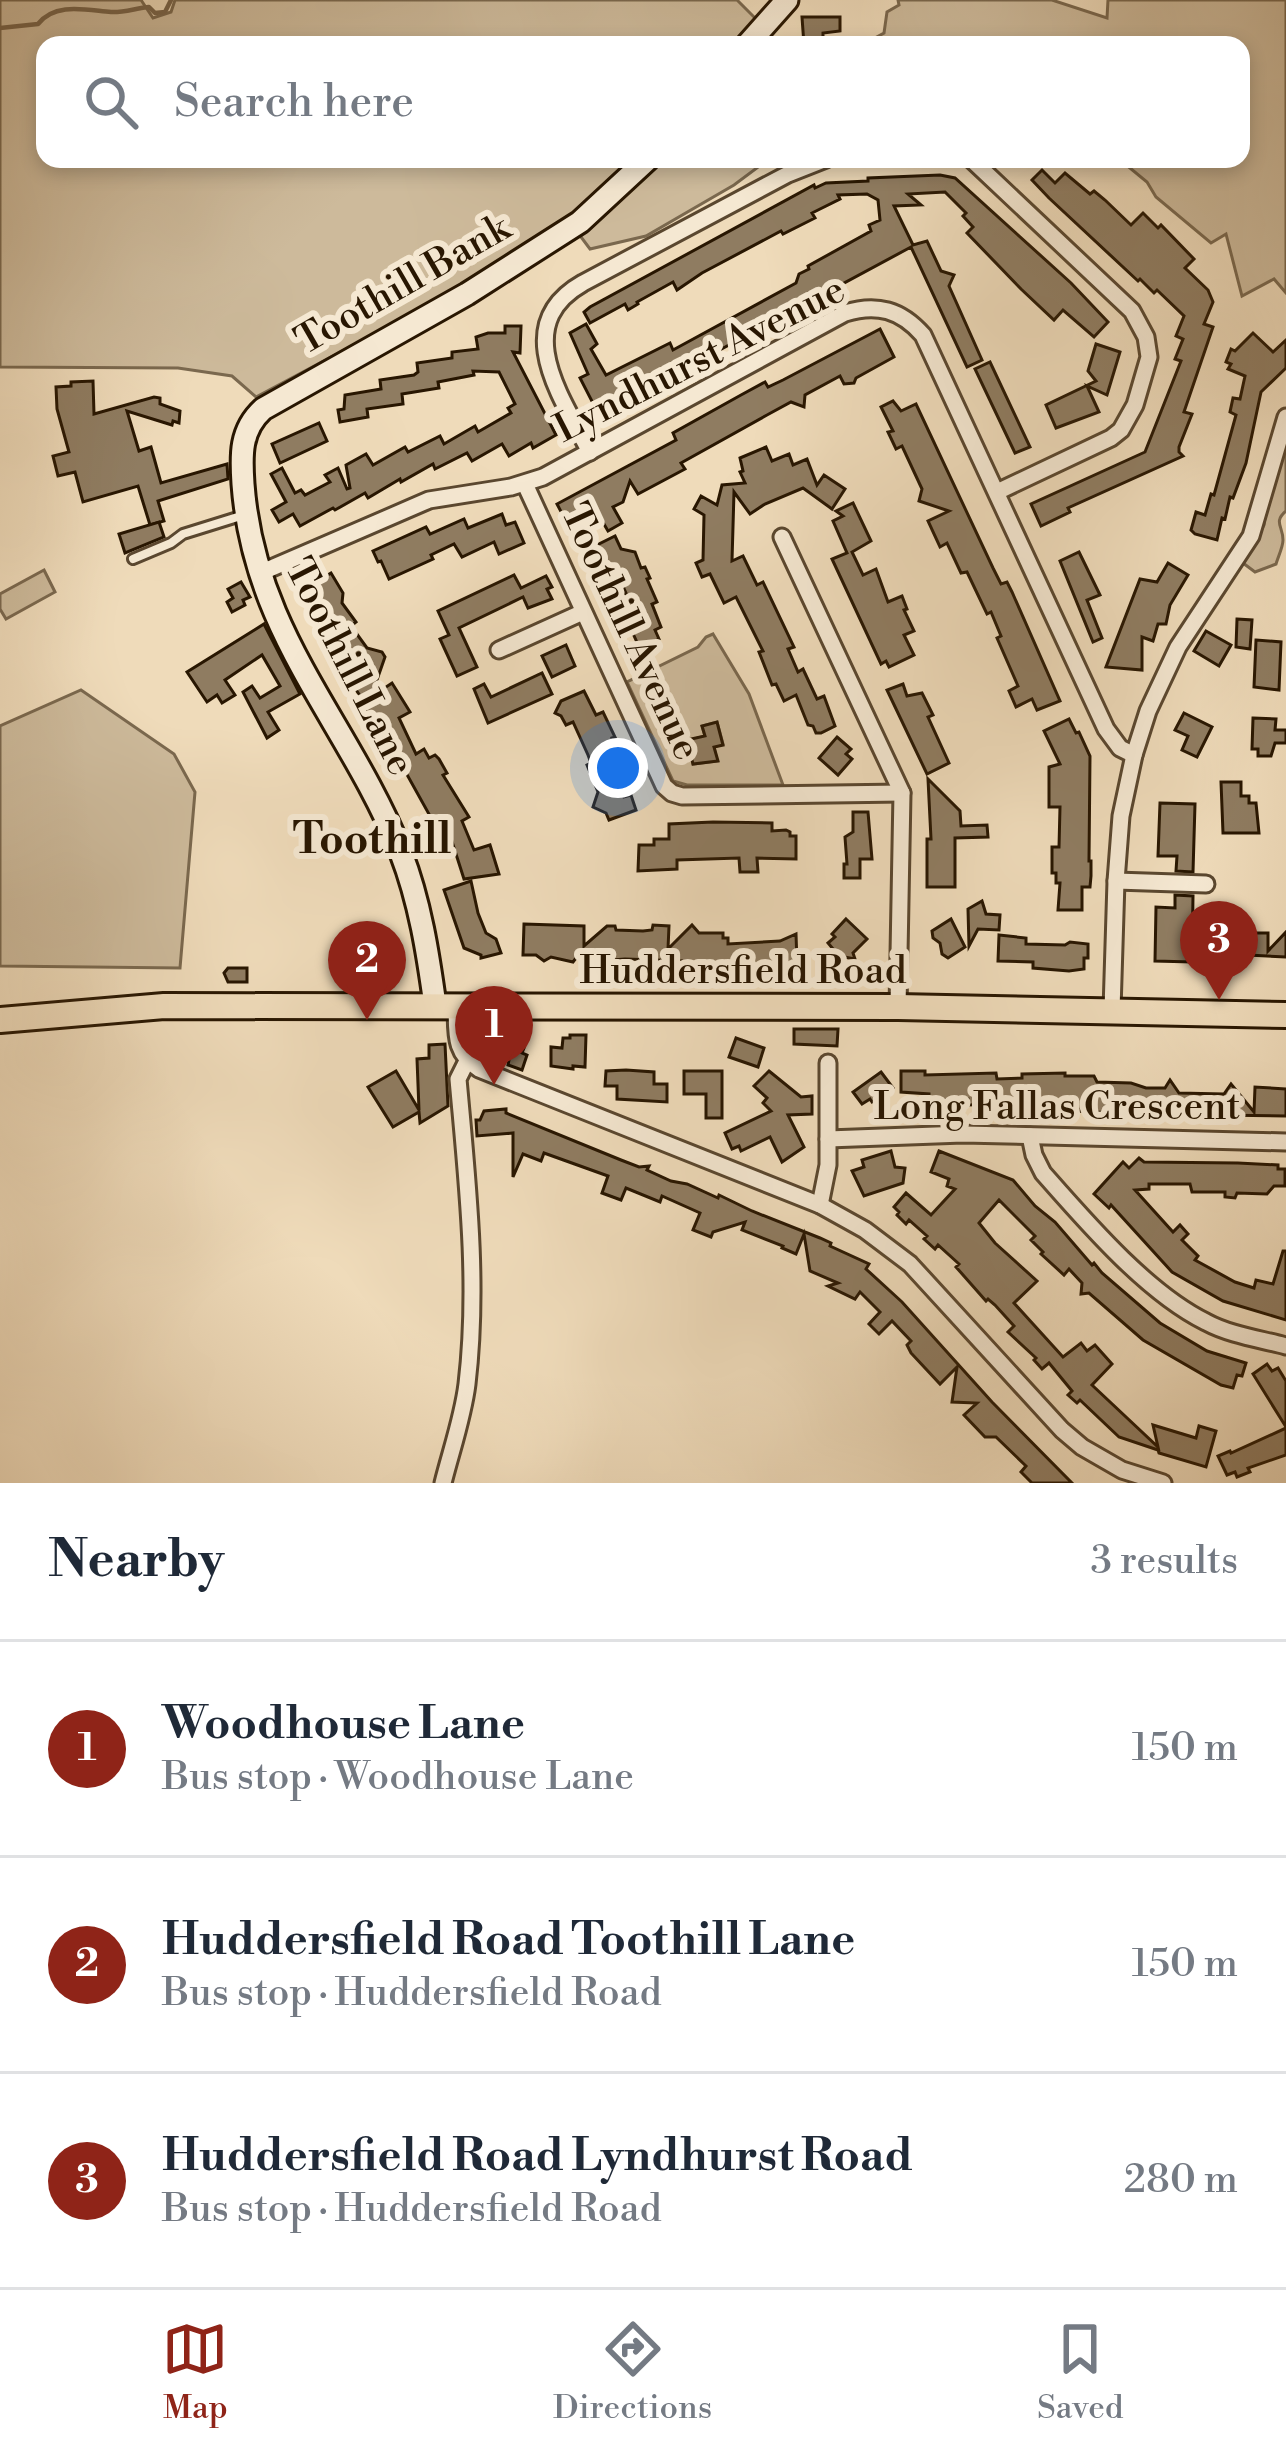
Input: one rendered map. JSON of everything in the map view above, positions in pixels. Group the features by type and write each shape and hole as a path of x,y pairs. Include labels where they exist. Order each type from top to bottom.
{"main road":[{"name":"Huddersfield Road","path":"0,1023 164,1006 898,1007 1286,1015"}],"street":[{"path":"755,36 787,0"},
{"name":"Toothill Bank","path":"248,425 288,392 390,339 580,222 638,168"},
{"path":"590,452 547,365 547,328 560,301 583,283 803,168"},
{"path":"981,168 1132,311 1146,337 1149,357 1135,405 1117,434 997,492"},
{"name":"Lyndhurst Avenue","path":"260,573 436,497 525,484 845,313 881,308 902,316 922,335 1106,729 1114,742 1134,755"},
{"path":"1112,1010 1121,816 1134,755 1148,711 1178,647 1251,536 1286,417"},
{"name":"Toothill Lane","path":"248,425 242,454 246,515 260,573 286,640 400,851 445,1005"},
{"name":"Toothill Avenue","path":"525,484 664,785 672,793 902,793"},
{"path":"782,536 902,793 898,1007"},
{"path":"499,650 583,612"},
{"path":"1116,880 1206,884"},
{"path":"445,1005 460,1049 467,1061 484,1072 820,1205 865,1230 910,1264 1082,1447 1122,1470 1163,1483"},
{"path":"443,1483 467,1388 472,1232 458,1079 467,1061"},
{"path":"820,1205 827,1173 828,1064"},
{"name":"Long Fallas Crescent","path":"828,1139 963,1134 1286,1142"},
{"path":"1030,1136 1043,1173 1156,1291 1216,1327 1286,1346"}],"lane":[{"path":"133,559 183,534 246,515"}],"shaded area":[{"path":"0,0 141,0 153,18 171,12 175,0 737,0 756,19 742,36 36,36 36,168 623,168 574,218 449,294 256,397 232,376 178,368 0,367"},
{"path":"898,0 1052,0 1107,18 1108,0 1286,0 1286,293 1274,279 1242,296 1226,234 1211,243 1130,168 1250,168 1250,36 878,36 884,33 887,12 899,5"},
{"path":"652,168 757,168 646,236 590,249 578,233"},
{"path":"1286,435 1286,511 1279,521 1282,546 1276,564 1255,572 1243,563 1264,525"},
{"path":"44,570 55,592 6,619 0,594"},
{"path":"713,634 749,694 783,785 673,781 627,682 698,647","holes":["717,722 723,744 714,747 717,761 693,764 687,741 705,736 702,726"]},
{"path":"81,690 174,754 195,792 180,968 0,966 0,726"}],"building":[{"path":"802,17 840,17 840,31 803,36"},
{"path":"1042,170 1055,183 1065,173 1090,194 1094,191 1131,225 1143,213 1158,228 1161,225 1194,259 1185,268 1208,290 1213,302 1204,324 1213,327 1184,412 1192,414 1179,447 1183,456 1068,508 1070,512 1041,526 1031,504 1145,452 1181,361 1175,359 1183,339 1176,336 1184,316 1157,290 1154,293 1138,281 1049,198 1032,180"},
{"path":"940,175 955,178 1071,283 1108,322 1094,337 1063,310 1054,320 1021,289 967,233 973,227 963,216 966,213 945,192 908,194 921,205 894,206 913,245 927,241 941,271 954,275 949,286 982,360 967,367 911,247 599,415 580,378 588,374 570,333 586,324 597,344 591,349 606,375 670,343 673,350 796,283 808,266 871,231 869,225 880,220 878,200 867,194 838,195 840,199 812,213 815,218 781,231 677,290 673,282 628,310 625,304 590,323 584,312 590,307 814,185"},
{"path":"505,326 521,326 520,353 513,352 556,435 509,456 502,444 472,461 467,453 435,469 433,464 300,526 293,514 279,522 272,510 286,502 271,474 282,468 295,493 301,490 305,495 330,482 325,475 338,468 347,489 346,465 366,454 373,465 405,447 408,452 440,436 444,444 475,426 478,432 511,413 508,408 515,404 499,372 473,371 474,375 438,382 439,388 402,394 403,404 367,409 368,417 340,422 338,410 344,409 345,395 381,389 380,380 414,375 417,363 478,349 476,337 505,333"},
{"path":"880,329 894,357 854,383 844,384 840,376 805,395 804,407 791,402 681,463 685,469 638,494 630,481 623,502 613,507 622,523 608,531 598,514 567,523 557,504 676,440 673,433 741,395 765,382 768,387 783,380"},
{"path":"1253,333 1273,352 1286,340 1286,368 1261,392 1246,463 1217,540 1191,530 1196,512 1205,515 1214,495 1236,415 1230,412 1233,398 1240,399 1245,376 1228,369 1231,364 1226,362 1231,349 1235,351"},
{"path":"1096,344 1120,352 1107,395 1087,386 1099,412 1056,428 1046,405 1096,381 1088,371"},
{"path":"990,362 1030,447 1015,453 975,369"},
{"path":"93,381 94,414 154,397 180,411 179,423 172,425 127,411 139,451 151,447 161,483 227,464 228,479 158,501 164,521 150,525 138,486 83,502 75,472 58,476 53,456 69,452 56,387"},
{"path":"893,401 901,411 916,404 1001,584 1007,582 1012,592 1060,701 1037,710 1032,699 1016,707 1009,691 1018,686 991,612 987,614 947,543 940,547 928,521 949,511 919,501 922,489 902,446 896,449 888,432 893,431 881,407"},
{"path":"319,423 327,441 280,463 272,444"},
{"path":"766,447 772,461 789,454 793,465 807,459 817,485 824,475 845,489 832,509 803,488 750,514 734,492 732,561 743,556 757,585 763,582 794,647 788,649 798,672 803,669 817,699 824,696 835,726 821,733 808,725 796,695 784,701 776,684 772,685 759,652 763,651 736,597 724,603 710,574 702,577 696,563 703,560 704,515 694,509 701,496 717,505 722,485 745,483 740,458"},
{"path":"853,503 871,541 852,552 863,575 876,569 888,602 902,596 914,631 904,635 914,655 889,667 886,661 881,664 832,559 847,553 833,521 843,516 836,511"},
{"path":"502,514 506,525 515,522 524,543 499,554 494,542 462,557 454,544 389,579 373,551 426,527 430,534 464,519 468,528"},
{"path":"159,522 164,537 125,553 119,534"},
{"path":"615,536 621,549 635,552 641,568 645,567 657,602 652,604 661,627 655,630 659,639 640,649 617,598 626,593 616,571 605,576 593,547"},
{"path":"1079,552 1100,595 1087,600 1102,638 1093,642 1060,561"},
{"path":"1168,563 1188,575 1170,605 1166,624 1158,624 1153,641 1142,637 1142,670 1106,667 1140,579 1157,582"},
{"path":"321,569 326,576 331,573 343,593 342,603 356,622 351,626 367,648 385,657 371,697 392,683 410,712 399,718 416,754 424,749 429,758 439,759 447,773 443,775 469,817 462,821 474,850 490,845 499,874 464,879 448,829 440,834 400,762 391,767 364,702 340,665 345,662 307,598 319,590 310,577"},
{"path":"514,575 521,588 546,576 552,599 528,608 523,597 459,628 477,667 457,676 440,639 449,635 438,611"},
{"path":"241,582 250,597 232,612 228,589"},
{"path":"1237,619 1252,620 1250,649 1236,647"},
{"path":"264,624 300,694 268,712 279,730 267,738 243,692 252,686 260,698 280,686 262,655 225,680 235,695 222,703 217,695 207,702 187,672"},
{"path":"1206,631 1231,645 1219,666 1194,651"},
{"path":"1256,640 1281,642 1279,690 1254,687"},
{"path":"566,645 575,666 552,677 542,656"},
{"path":"542,673 552,694 488,723 474,689 484,684 491,697"},
{"path":"903,684 907,696 922,693 949,763 927,774 887,690"},
{"path":"584,691 596,715 603,712 615,737 623,765 610,770 620,794 631,795 636,810 609,820 593,807 598,792 573,722 566,725 555,713 561,701"},
{"path":"1184,713 1212,727 1197,757 1182,750 1188,736 1175,730"},
{"path":"1253,718 1276,719 1275,730 1286,730 1286,743 1275,743 1271,756 1258,756 1258,749 1252,749"},
{"path":"1069,719 1090,756 1091,876 1090,887 1082,887 1082,910 1058,910 1060,883 1052,873 1052,847 1059,847 1060,807 1049,807 1049,767 1060,764 1044,731"},
{"path":"717,722 723,745 714,747 718,761 693,764 687,740 705,736 702,726"},
{"path":"837,737 851,749 846,754 852,759 838,775 819,758"},
{"path":"928,779 960,811 961,826 987,825 988,837 955,838 955,887 927,887"},
{"path":"1221,782 1241,782 1241,796 1256,803 1259,833 1223,833"},
{"path":"1160,803 1195,804 1193,872 1176,871 1177,856 1158,856"},
{"path":"853,812 868,812 872,859 860,859 860,878 844,878 845,837 853,832"},
{"path":"772,823 772,831 786,830 796,836 796,859 757,858 758,872 740,872 739,858 677,860 677,869 638,871 639,845 669,839 669,824"},
{"path":"471,881 486,933 496,939 501,953 481,958 464,948 444,890"},
{"path":"1175,895 1193,896 1192,962 1155,961 1156,907 1175,908"},
{"path":"982,901 986,914 1000,915 999,930 978,929 969,946 968,909"},
{"path":"846,919 867,939 853,953 855,959 839,956 828,943"},
{"path":"951,919 965,947 948,958 932,931"},
{"path":"1236,920 1254,941 1254,933 1268,933 1268,951 1286,932 1286,957 1228,954 1229,931"},
{"path":"524,924 584,926 584,946 607,926 643,931 652,930 653,925 669,926 668,949 692,925 699,933 723,933 728,944 780,941 796,934 797,963 743,967 735,975 735,964 625,959 603,965 603,958 573,962 551,957 544,961 523,955"},
{"path":"999,935 1026,938 1026,944 1088,944 1088,958 1084,958 1084,969 1069,971 1033,968 1033,962 998,961"},
{"path":"228,968 247,968 247,982 228,982 224,973"},
{"path":"499,1028 522,1036 519,1046 527,1055 522,1070 491,1054"},
{"path":"794,1029 838,1029 837,1046 794,1044"},
{"path":"586,1035 585,1067 551,1066 551,1047 562,1048 563,1038"},
{"path":"736,1038 764,1048 758,1067 729,1057"},
{"path":"445,1044 448,1106 420,1123 419,1112 393,1127 368,1087 396,1071 419,1110 417,1059 429,1058 429,1045"},
{"path":"606,1071 654,1072 654,1084 667,1084 667,1102 617,1099 617,1086 605,1086"},
{"path":"684,1071 722,1071 722,1118 706,1118 706,1094 684,1094"},
{"path":"769,1071 801,1097 812,1096 812,1114 788,1115 804,1147 782,1162 770,1137 741,1151 739,1146 732,1149 725,1133 771,1111 763,1103 767,1098 754,1086"},
{"path":"901,1071 996,1073 997,1079 1065,1073 1146,1088 1165,1088 1170,1080 1179,1093 1224,1094 1231,1084 1254,1112 1255,1087 1286,1089 1286,1116 968,1105 968,1099 929,1100 929,1094 901,1092"},
{"path":"881,1072 893,1088 862,1104 853,1092"},
{"path":"506,1109 506,1113 621,1160 649,1166 647,1170 671,1181 719,1195 820,1238 869,1264 866,1269 1072,1483 1032,1483 1021,1472 1026,1466 996,1437 985,1437 964,1415 977,1403 952,1402 957,1367 940,1384 911,1353 907,1345 911,1341 892,1321 879,1334 869,1324 880,1312 860,1292 855,1299 828,1286 838,1283 810,1271 804,1234 796,1254 742,1230 745,1222 713,1232 711,1237 693,1230 700,1213 662,1196 660,1202 626,1188 621,1200 602,1193 608,1176 544,1153 541,1161 523,1154 513,1177 513,1133 477,1136 476,1120 484,1111"},
{"path":"891,1151 895,1167 905,1168 903,1183 864,1196 852,1171 864,1167 862,1160"},
{"path":"939,1151 1013,1180 1092,1265 1160,1323 1207,1351 1246,1363 1233,1388 1221,1385 1143,1340 1089,1293 1081,1294 1082,1283 1069,1269 1064,1275 1041,1254 1031,1240 1035,1236 999,1200 979,1223 1037,1281 1014,1303 1063,1357 1081,1343 1087,1351 1095,1345 1112,1364 1092,1385 1158,1447 1153,1425 1196,1438 1199,1426 1216,1431 1206,1467 1119,1437 1080,1400 1077,1403 1049,1363 1042,1369 1008,1332 1014,1326 986,1301 956,1267 959,1264 897,1215 894,1207 906,1193 931,1215 955,1189 947,1186 949,1179 931,1172"},
{"path":"1139,1158 1144,1162 1238,1163 1285,1169 1285,1186 1274,1186 1267,1194 1225,1197 1225,1192 1192,1192 1190,1184 1149,1184 1149,1189 1135,1190 1173,1232 1180,1225 1188,1234 1182,1240 1198,1256 1195,1260 1235,1282 1254,1288 1256,1280 1273,1284 1286,1251 1286,1320 1223,1301 1172,1272 1111,1205 1109,1208 1094,1194 1123,1162 1129,1168"},
{"path":"1267,1364 1272,1371 1278,1368 1286,1381 1286,1427 1253,1374"},
{"path":"1286,1428 1286,1455 1248,1468 1250,1472 1237,1477 1235,1472 1227,1475 1218,1456"}],"waterway":[{"path":"0,28 38,24 53,13 72,9 115,12 149,7 155,13 165,12 171,0"}],"place":[{"name":"Huddersfield Road Lyndhurst Road","path":"1219,1000"},
{"name":"Huddersfield Road Toothill Lane","path":"367,1020"},
{"name":"Woodhouse Lane","path":"494,1085"}],"district":[{"name":"Toothill","path":"372,840"}]}
